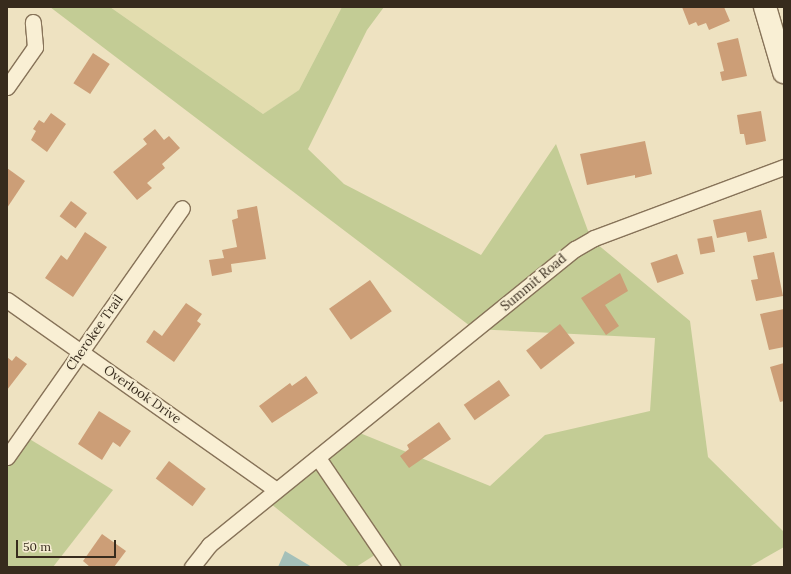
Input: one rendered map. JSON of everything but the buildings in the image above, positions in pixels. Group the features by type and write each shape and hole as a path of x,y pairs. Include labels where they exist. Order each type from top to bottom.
{"street":[{"path":"766,7 784,72"},
{"path":"7,87 35,47 33,22"},
{"name":"Summit Road","path":"276,490 318,458 576,249 594,238 784,167"},
{"name":"Cherokee Trail","path":"7,458 82,353 182,208"},
{"name":"Overlook Drive","path":"7,300 276,490"},
{"path":"318,458 392,567"},
{"path":"192,567 209,545 276,490"}],"shaded area":[{"path":"110,7 342,7 299,90 263,114"}],"green space":[{"path":"50,7 110,7 263,114 299,90 342,7 384,7 367,30 308,149 344,184 481,255 556,144 591,239 690,321 708,457 784,532 784,547 749,567 393,567 381,551 356,567 349,567 265,499 350,429 490,486 545,435 650,411 655,338 474,329"},
{"path":"23,435 113,490 53,567 7,567 7,457"}],"water":[{"path":"285,551 312,567 278,567"}]}
